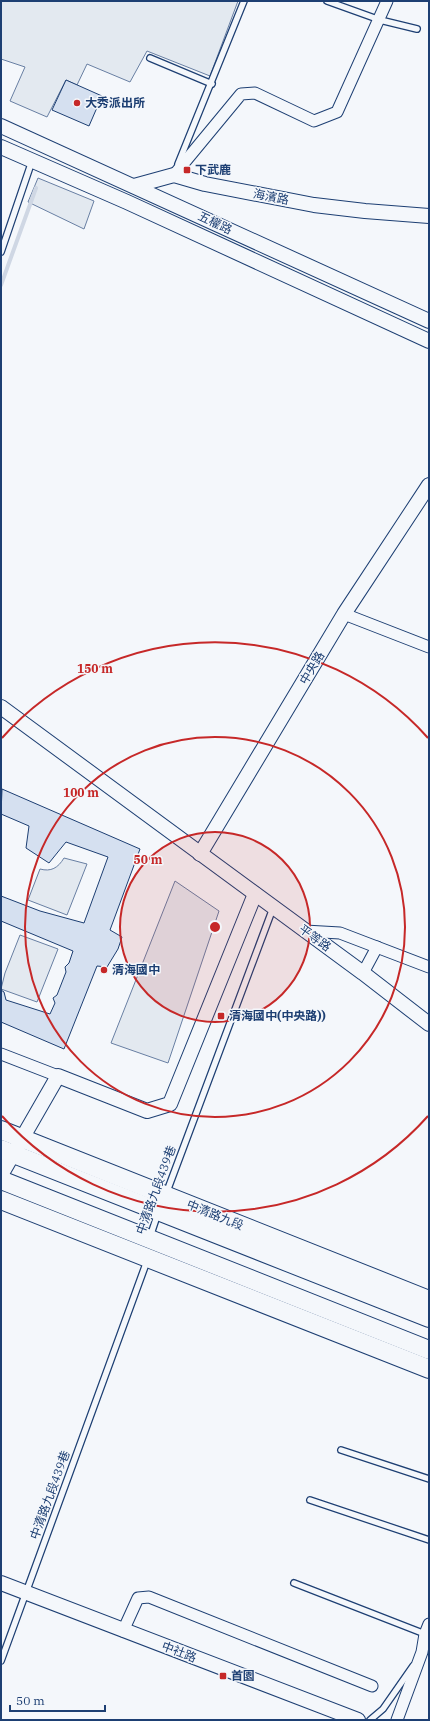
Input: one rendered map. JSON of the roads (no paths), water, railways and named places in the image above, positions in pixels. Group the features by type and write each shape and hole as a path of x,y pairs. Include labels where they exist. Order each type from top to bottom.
{"main road":[{"name":"中清路九段","path":"1,1130 23,1138 162,1204 429,1318"},
{"name":"中清路九段","path":"7,1151 162,1204 429,1300"},
{"path":"1,1180 148,1249 429,1368"},
{"path":"1,1200 148,1249 429,1350"}],"street":[{"path":"127,202 134,186 174,175 241,94 255,93 314,121 337,112 388,1"},
{"name":"五權路","path":"1,126 429,320"},
{"name":"五權路","path":"1,147 127,202 429,341"},
{"name":"海濱路","path":"174,175 205,184 314,205 429,216"},
{"name":"中央路","path":"200,854 344,614 429,485"},
{"path":"344,614 429,647"},
{"name":"平等路","path":"1,707 363,973 429,1024"},
{"path":"1,1054 147,1111 170,1104 255,894"},
{"path":"305,931 340,933 429,967"},
{"path":"363,973 377,947"},
{"path":"1,1175 7,1151 23,1138 58,1076"},
{"name":"中社路","path":"1,1583 358,1720"},
{"path":"123,1631 138,1598 149,1597 372,1686"},
{"path":"397,1720 425,1654 427,1629"}],"lane":[{"path":"174,175 212,84 244,1"},
{"path":"327,1 344,4 380,20 417,29"},
{"path":"150,58 212,84"},
{"path":"1,252 32,161"},
{"name":"中清路九段439巷","path":"1,1661 148,1249 162,1204 273,908"},
{"path":"341,1450 429,1479"},
{"path":"310,1500 429,1540"},
{"path":"294,1583 427,1629"},
{"path":"370,1720 383,1709 425,1654"}],"waterway":[{"path":"1,285 36,188"}],"place":[{"name":"大秀派出所","path":"77,103"},
{"name":"下武鹿","path":"187,170"},
{"name":"清海國中","path":"104,970"},
{"name":"清海國中(中央路))","path":"221,1016"},
{"name":"首園","path":"223,1676"}]}
